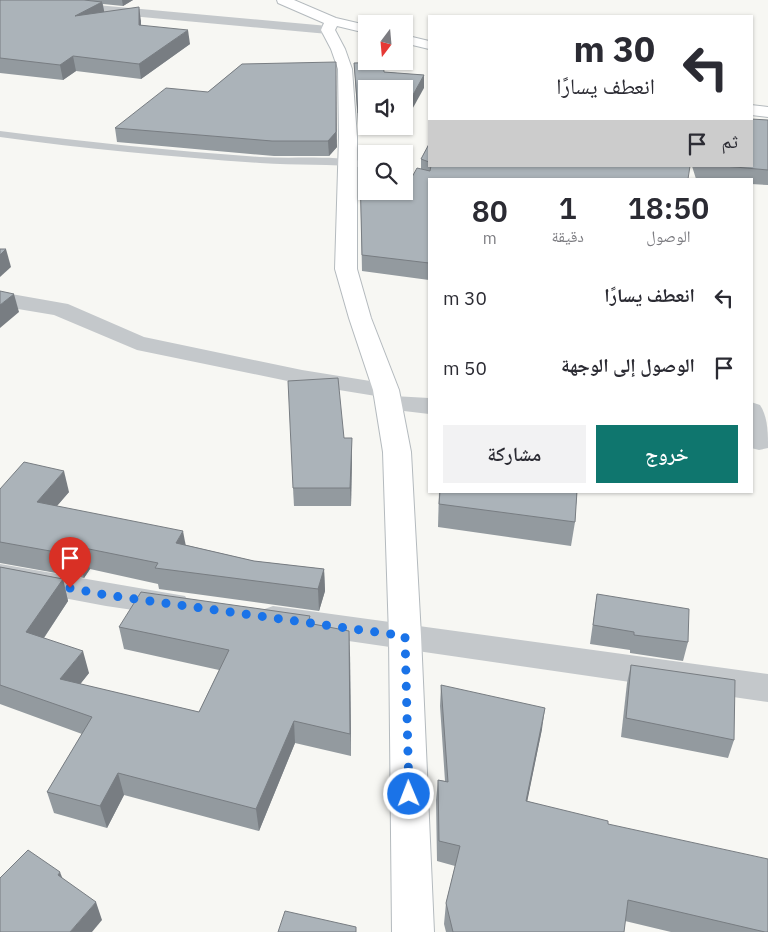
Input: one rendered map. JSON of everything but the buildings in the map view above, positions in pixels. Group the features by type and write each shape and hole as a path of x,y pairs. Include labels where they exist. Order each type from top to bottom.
{"street":[{"path":"0,0 330,25 358,29"},
{"path":"283,0 330,25 345,69 357,163 346,269 360,318 387,396 397,452 405,636 413,932"},
{"path":"413,41 428,45"},
{"path":"753,110 768,112"},
{"path":"0,299 60,309 137,343 302,377 428,406"},
{"path":"753,418 759,442"},
{"path":"0,575 106,595 202,608"},
{"path":"241,614 768,688"}],"lane":[{"path":"0,134 75,143 253,159 357,163"},
{"path":"413,177 428,182"}],"route":[{"path":"70,588 106,595 405,636 409,794"}]}
